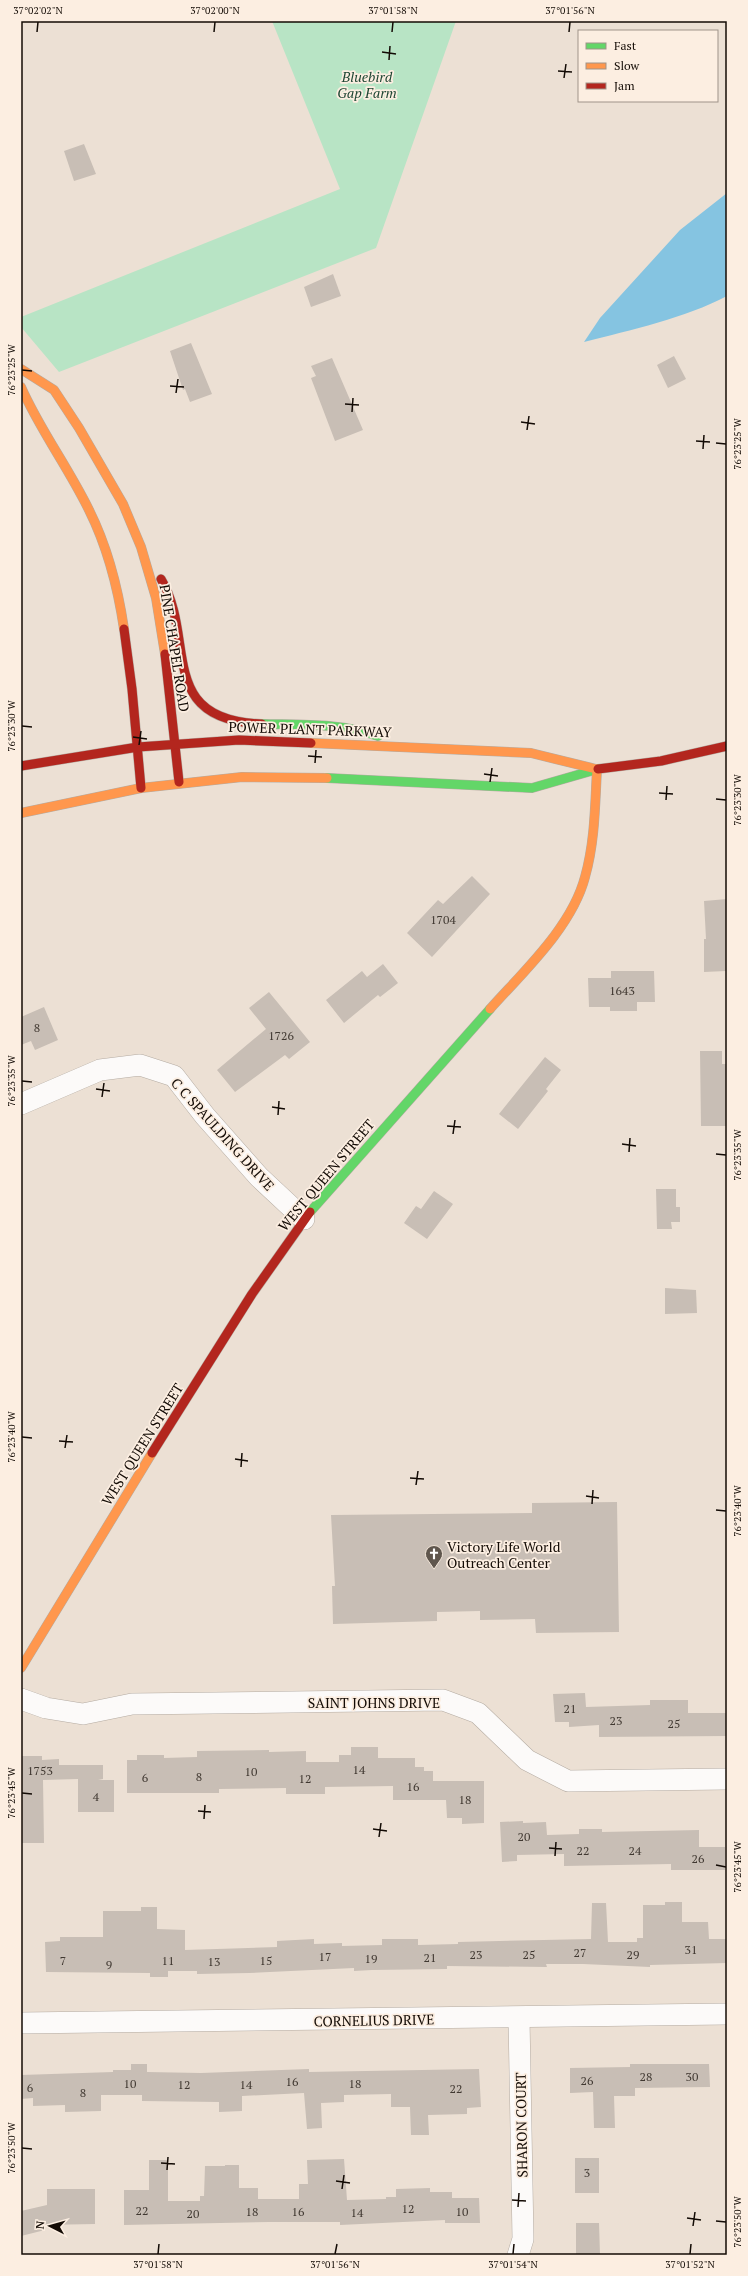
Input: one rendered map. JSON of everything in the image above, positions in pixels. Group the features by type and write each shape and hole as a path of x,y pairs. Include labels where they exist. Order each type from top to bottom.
{"street":[{"name":"PINE CHAPEL ROAD","path":"21,369 54,390 79,428 123,504 141,547 156,598 167,668 179,782"},
{"path":"21,387 30,409 83,498 97,528 112,571 128,652 141,788"},
{"path":"141,547 170,594 184,674 188,685 199,700 213,712 228,720 248,723 361,730 403,747"},
{"name":"POWER PLANT PARKWAY","path":"21,766 138,747 175,743 246,740 531,753 597,769"},
{"name":"POWER PLANT PARKWAY","path":"21,813 141,788 179,782 242,777 290,776 532,788 597,769 661,761 727,746"},
{"name":"WEST QUEEN STREET","path":"21,1668 140,1472 252,1294 304,1219 431,1073 527,968 553,937 572,908 585,879 592,848 597,769"},
{"name":"C C SPAULDING DRIVE","path":"21,1104 100,1070 140,1065 174,1076 205,1116 259,1177 304,1219"},
{"name":"SAINT JOHNS DRIVE","path":"21,1699 46,1708 83,1714 132,1704 443,1700 478,1713 527,1760 568,1781 727,1779"},
{"name":"CORNELIUS DRIVE","path":"21,2023 519,2018 727,2014"},
{"name":"SHARON COURT","path":"518,2255 523,2239 519,2018"}],"green space":[{"name":"Bluebird Gap Farm","path":"272,21 456,21 376,248 59,372 21,327 21,317 340,189"}],"water":[{"path":"727,193 727,296 694,311 676,317 584,342 600,318 680,230"}],"building":[{"path":"84,144 96,174 74,181 64,151"},
{"path":"333,274 341,296 311,307 304,287"},
{"path":"191,343 212,394 190,402 185,389 183,390 170,351"},
{"path":"674,356 686,379 668,388 657,365"},
{"path":"332,358 363,430 335,441 311,378 316,376 311,366"},
{"path":"472,876 490,894 432,957 407,933 438,900 443,904"},
{"path":"727,899 726,971 704,972 704,939 706,939 704,901"},
{"path":"383,964 398,983 380,997 378,995 344,1023 326,1000 362,971 367,977"},
{"path":"611,971 654,971 655,1002 637,1002 637,1011 610,1011 610,1007 589,1007 588,978 611,978"},
{"path":"269,992 310,1042 289,1059 285,1055 235,1092 217,1070 266,1029 249,1008"},
{"path":"44,1007 58,1040 35,1050 31,1041 21,1045 21,1017"},
{"path":"700,1051 722,1051 722,1064 727,1064 727,1126 701,1126"},
{"path":"545,1057 561,1070 546,1089 548,1091 518,1129 499,1114"},
{"path":"656,1189 676,1189 676,1207 680,1207 680,1222 671,1222 672,1229 657,1229"},
{"path":"434,1191 453,1204 427,1239 404,1223 416,1206 421,1209"},
{"path":"665,1288 696,1290 697,1313 665,1314"},
{"name":"Victory Life World Outreach Center","path":"617,1502 619,1632 536,1633 535,1619 480,1620 480,1611 437,1612 437,1621 333,1624 332,1586 335,1586 331,1515 532,1513 532,1503"},
{"path":"585,1693 586,1707 650,1705 650,1700 688,1700 688,1713 727,1713 727,1736 599,1737 599,1725 569,1727 569,1722 555,1722 553,1694"},
{"path":"351,1747 378,1747 378,1758 415,1758 415,1767 424,1767 424,1771 433,1771 433,1781 484,1781 484,1823 462,1824 462,1818 447,1818 446,1800 393,1800 393,1786 325,1787 325,1794 286,1794 286,1788 219,1789 219,1793 127,1793 127,1760 137,1760 137,1755 164,1755 164,1758 197,1757 197,1751 306,1751 306,1762 339,1762 339,1755 351,1755"},
{"path":"21,1756 42,1756 42,1760 59,1759 59,1765 103,1765 103,1779 98,1780 114,1780 114,1812 78,1812 78,1779 43,1780 44,1843 21,1843"},
{"path":"523,1821 523,1823 546,1822 547,1835 579,1834 579,1829 602,1829 602,1832 699,1830 699,1847 725,1847 725,1870 671,1870 671,1864 564,1866 564,1854 517,1855 517,1861 502,1862 500,1822"},
{"path":"665,1902 682,1902 682,1922 708,1922 709,1939 727,1939 727,1963 650,1965 650,1967 583,1964 546,1964 547,1967 447,1966 447,1969 354,1971 354,1968 197,1974 197,1971 168,1971 168,1977 150,1977 150,1973 46,1972 45,1942 60,1941 60,1937 103,1937 103,1911 141,1911 141,1907 157,1907 157,1929 185,1930 185,1950 277,1947 277,1941 314,1939 314,1944 342,1943 342,1946 382,1945 382,1939 418,1939 418,1945 458,1944 458,1942 591,1939 592,1903 606,1903 608,1942 637,1942 637,1938 643,1938 643,1905 665,1905"},
{"path":"131,2064 147,2064 147,2072 201,2073 309,2069 309,2072 479,2069 481,2107 467,2108 467,2114 428,2115 429,2135 411,2135 410,2107 391,2107 391,2094 344,2095 344,2102 321,2103 322,2128 307,2129 304,2093 242,2096 242,2111 219,2112 219,2102 142,2101 142,2095 101,2095 101,2111 65,2112 65,2105 33,2106 33,2098 21,2099 21,2075 113,2072 113,2070 131,2070"},
{"path":"630,2064 709,2064 710,2087 635,2088 635,2096 614,2096 615,2128 594,2128 593,2092 570,2093 570,2068 630,2067"},
{"path":"575,2158 599,2158 599,2193 575,2193"},
{"path":"344,2159 347,2200 386,2199 386,2197 396,2197 396,2189 430,2188 430,2192 452,2192 452,2198 479,2198 480,2223 445,2223 445,2220 340,2225 340,2222 269,2222 124,2225 124,2190 149,2190 149,2160 168,2160 168,2201 200,2201 200,2196 204,2196 205,2166 239,2165 239,2188 258,2188 258,2199 299,2199 299,2184 308,2184 307,2160"},
{"path":"47,2189 95,2189 95,2224 43,2225 45,2230 21,2236 21,2211 47,2205"},
{"path":"576,2223 599,2223 600,2255 576,2255"}],"traffic: fast":[{"path":"262,724 335,727 378,736"},
{"path":"327,778 532,788 598,769"},
{"path":"310,1212 490,1009"}],"traffic: slow":[{"path":"21,369 54,390 79,428 123,504 141,547 156,598 165,654"},
{"path":"21,387 37,418 81,494 101,538 119,598 124,629"},
{"path":"311,743 531,753 596,769"},
{"path":"490,1009 545,948 558,931 579,896 591,850 597,769"},
{"path":"21,813 141,788 242,777 327,778"},
{"path":"21,1668 152,1453"}],"traffic: jam":[{"path":"161,579 171,602 185,672 193,692 206,708 228,719 262,724"},
{"path":"124,629 132,689 141,788"},
{"path":"165,654 179,782"},
{"path":"21,766 138,747 239,740 311,743"},
{"path":"598,769 661,761 727,746"},
{"path":"152,1453 252,1294 310,1212"}],"place":[{"name":"Victory Life World Outreach Center","path":"434,1569"}]}
